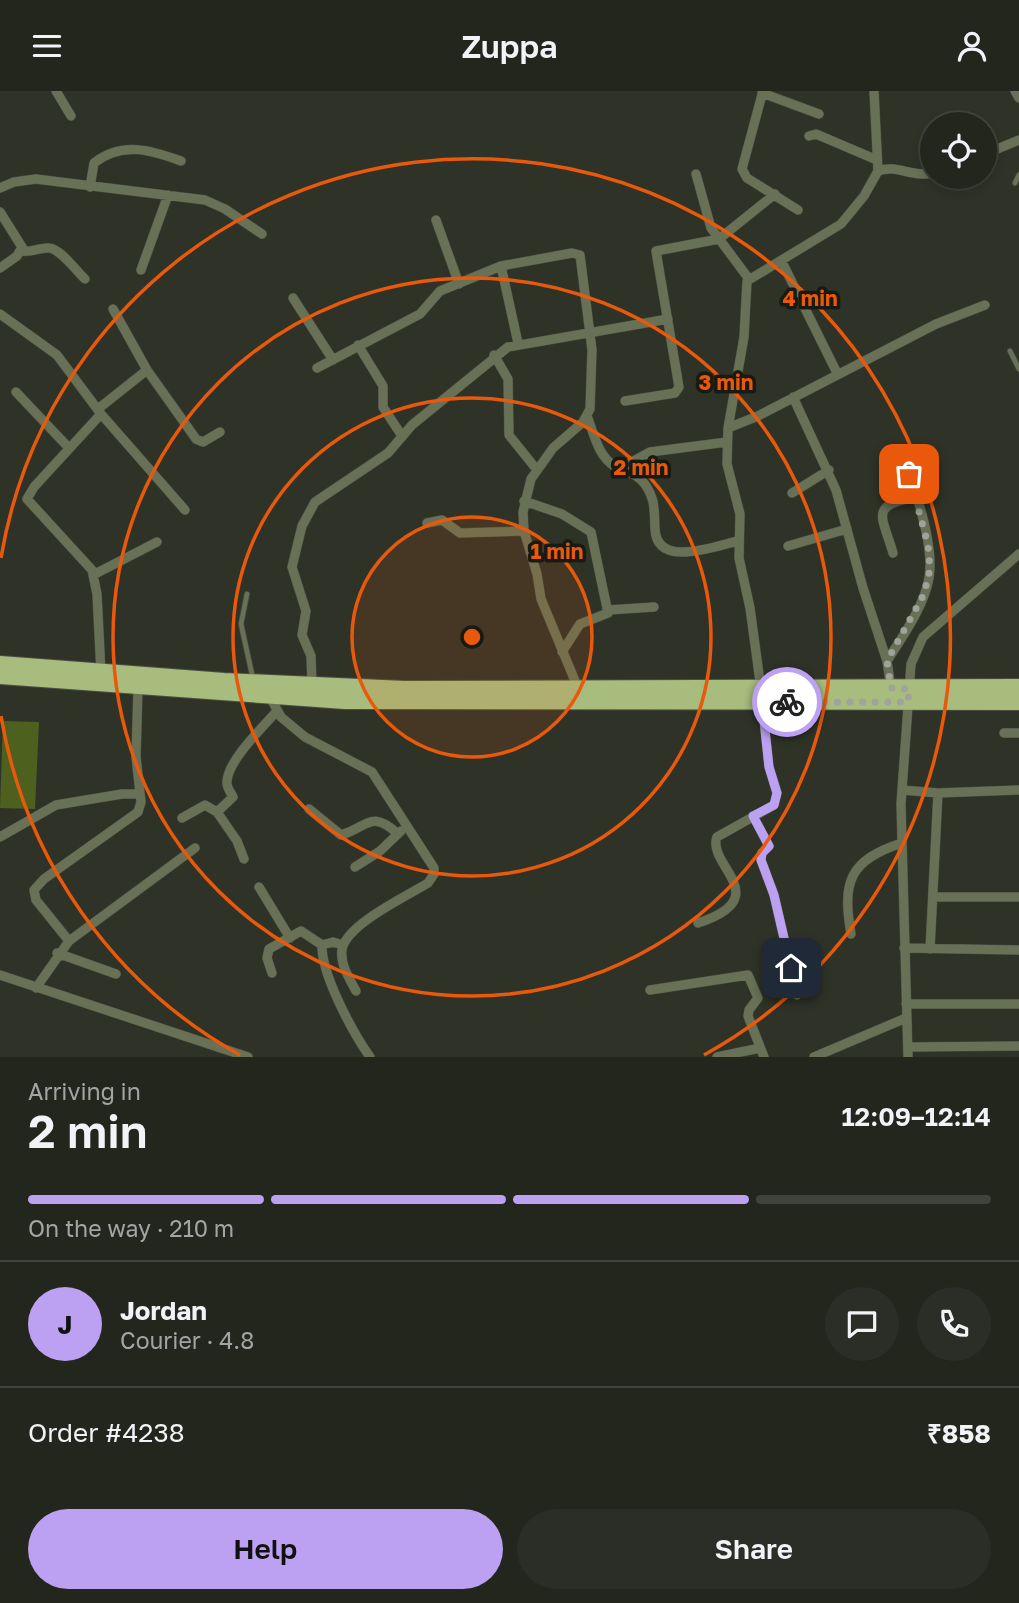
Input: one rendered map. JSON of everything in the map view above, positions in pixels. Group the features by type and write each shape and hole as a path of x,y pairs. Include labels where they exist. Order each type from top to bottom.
{"highway":[{"path":"0,664 312,686 578,688 761,696 891,688 908,695 1019,702"},
{"path":"0,676 274,704 908,695 1019,687"}],"street":[{"path":"56,91 71,116"},
{"path":"698,923 719,916 734,897 734,880 716,849 717,837 774,805 777,793 769,767 738,541 740,514 729,476 728,428 744,337 745,290 749,279 782,262 841,224 864,196 878,171 874,91"},
{"path":"1015,91 1019,98"},
{"path":"797,210 747,178 742,169 763,92 819,114"},
{"path":"809,136 816,134 877,160"},
{"path":"997,149 1019,140"},
{"path":"90,187 94,163 122,150 153,151 181,161"},
{"path":"878,171 890,168 920,174"},
{"path":"695,174 711,228 749,279"},
{"path":"0,188 14,182 36,179 168,195 215,204 262,234"},
{"path":"625,401 675,393 679,390 656,251 719,239 775,194"},
{"path":"141,270 168,195"},
{"path":"0,212 20,243 21,251"},
{"path":"436,220 459,284"},
{"path":"0,268 21,251 32,252 47,247 55,250 85,279"},
{"path":"317,368 420,314 435,293 501,265 572,253 580,255 590,331 593,386 587,417 598,447 619,469 638,476 652,494 656,510 656,540 662,547 680,553 738,541"},
{"path":"782,262 837,373"},
{"path":"501,265 518,343"},
{"path":"293,298 333,360"},
{"path":"728,428 936,324 985,305"},
{"path":"113,309 147,370 196,439 203,442 220,432"},
{"path":"0,314 57,355 99,412 186,509"},
{"path":"312,686 311,656 302,635 306,611 292,567 302,526 315,502 378,461 402,436 494,355 518,343 668,319"},
{"path":"358,345 383,386 383,407 402,436"},
{"path":"494,355 508,379 509,435 537,470"},
{"path":"101,673 93,575 89,565 27,499 99,412 147,370"},
{"path":"16,391 69,449"},
{"path":"793,397 829,470 887,661 891,688"},
{"path":"578,688 541,599 537,574 524,531 524,501 537,470 561,439 587,417"},
{"path":"619,469 650,452 727,442"},
{"path":"887,661 929,581 930,557 903,451"},
{"path":"792,493 829,470"},
{"path":"893,553 882,516 884,509 891,502 915,497"},
{"path":"524,501 562,514 591,532 608,610 606,615 580,624 562,652"},
{"path":"427,523 442,520 460,533 524,531"},
{"path":"788,546 847,529"},
{"path":"93,575 157,542"},
{"path":"1019,554 923,637 911,664 902,790 908,1052 1019,1045"},
{"path":"608,610 654,607"},
{"path":"69,941 36,900 34,890 44,879 134,816 141,808 138,688"},
{"path":"217,812 232,799 227,783 237,759 274,704 305,737 372,772 431,860 434,874 428,883 362,923 343,945 343,963 356,991"},
{"path":"1003,733 1019,733"},
{"path":"902,790 938,793 1019,790"},
{"path":"930,949 938,793"},
{"path":"0,837 56,805 122,794 139,794"},
{"path":"182,818 205,805 217,812 237,841 244,859"},
{"path":"309,809 337,833 345,834 367,821 377,821 388,824 398,834"},
{"path":"753,816 769,846 762,853 761,860 774,895 797,995"},
{"path":"355,867 407,825"},
{"path":"851,935 846,900 854,871 860,863 883,849 902,843"},
{"path":"36,988 57,953 69,941 195,848"},
{"path":"259,887 290,938"},
{"path":"933,897 1019,897"},
{"path":"272,973 267,958 269,949 304,931 322,945 323,963 352,1033 370,1057"},
{"path":"322,945 333,942 343,945"},
{"path":"904,948 1019,950"},
{"path":"57,953 116,974"},
{"path":"0,975 248,1057"},
{"path":"650,990 748,975 758,998 748,1013 762,1053 717,1057"},
{"path":"906,1004 1019,1004"},
{"path":"814,1057 906,1018"}],"lane":[{"path":"1015,183 1019,175"},
{"path":"1010,351 1019,369"},
{"path":"247,594 241,615 253,683"}],"building":[{"path":"3,721 39,722 35,809 0,808"}],"way so far":[{"path":"787,702 908,702 909,689 891,688 887,661 924,594 930,569 928,545 909,474"}],"route":[{"path":"787,702 762,702 769,767 777,799 774,805 753,816 769,846 760,856 774,895 791,968"}]}
